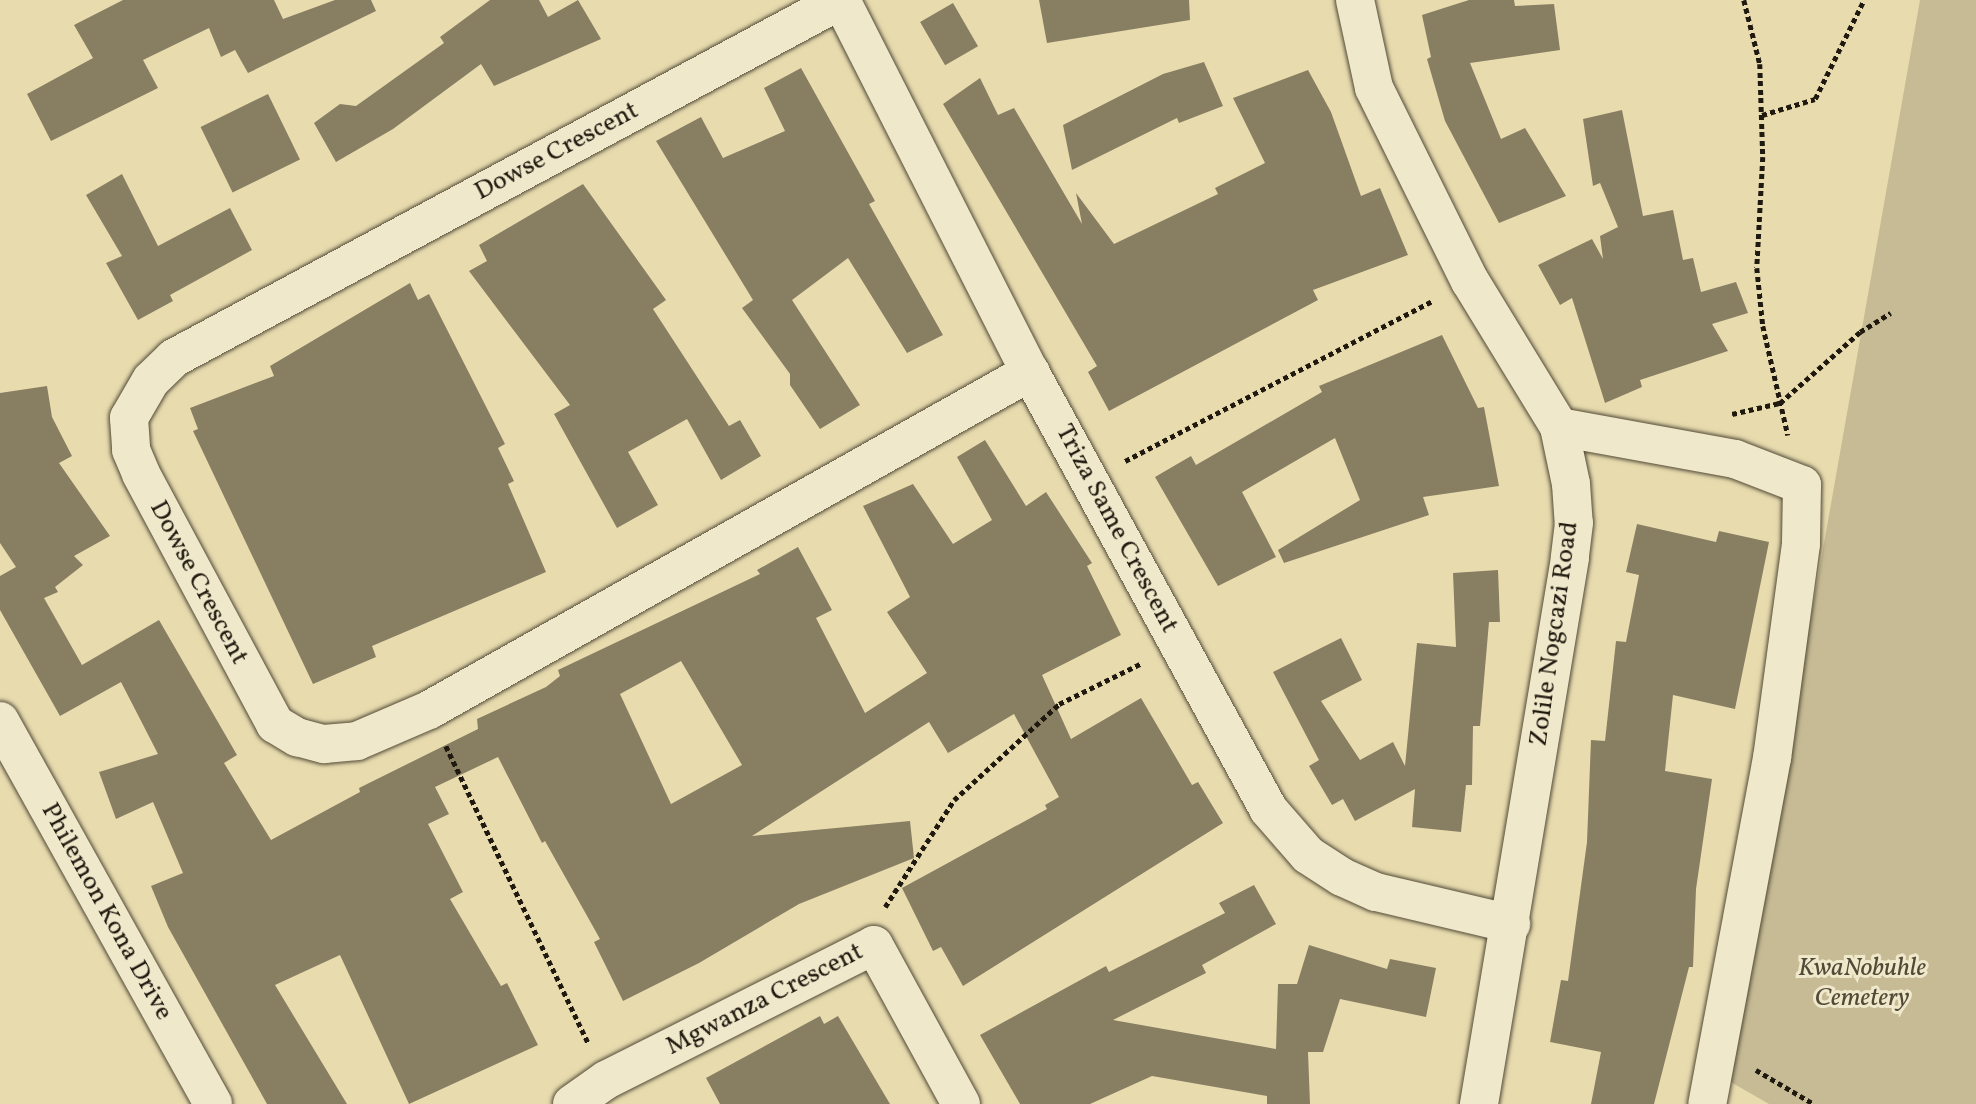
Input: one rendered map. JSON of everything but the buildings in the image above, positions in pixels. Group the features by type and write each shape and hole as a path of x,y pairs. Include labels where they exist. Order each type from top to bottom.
{"street":[{"name":"Triza Same Crescent","path":"841,0 1030,372 1268,809 1308,855 1342,877 1376,892 1511,924"},
{"name":"Dowse Crescent","path":"841,0 174,358 138,400 129,418 131,450 275,723 297,737 335,743 357,741 429,710 1030,372"},
{"name":"Zolile Nogcazi Road","path":"1354,0 1374,88 1470,281 1559,427 1574,523 1511,924 1479,1104"},
{"path":"1559,427 1735,459 1802,485 1801,544 1772,758 1717,1099"},
{"name":"Philemon Kona Drive","path":"0,721 213,1104"},
{"name":"Mgwanza Crescent","path":"572,1104 606,1080 874,945 961,1104"}],"path":[{"path":"1744,0 1760,64 1762,115 1757,268 1780,403 1802,485"},
{"path":"1762,115 1815,99 1864,0"},
{"path":"1090,480 1470,281"},
{"path":"1718,418 1780,403 1860,332 1890,313"},
{"path":"874,945 885,906 954,800 1059,704 1179,645"},
{"path":"429,710 606,1080"},
{"path":"1752,1068 1814,1104"}],"green space":[{"name":"KwaNobuhle Cemetery","path":"1920,0 1976,0 1976,1104 1769,1104 1729,1081"}]}
